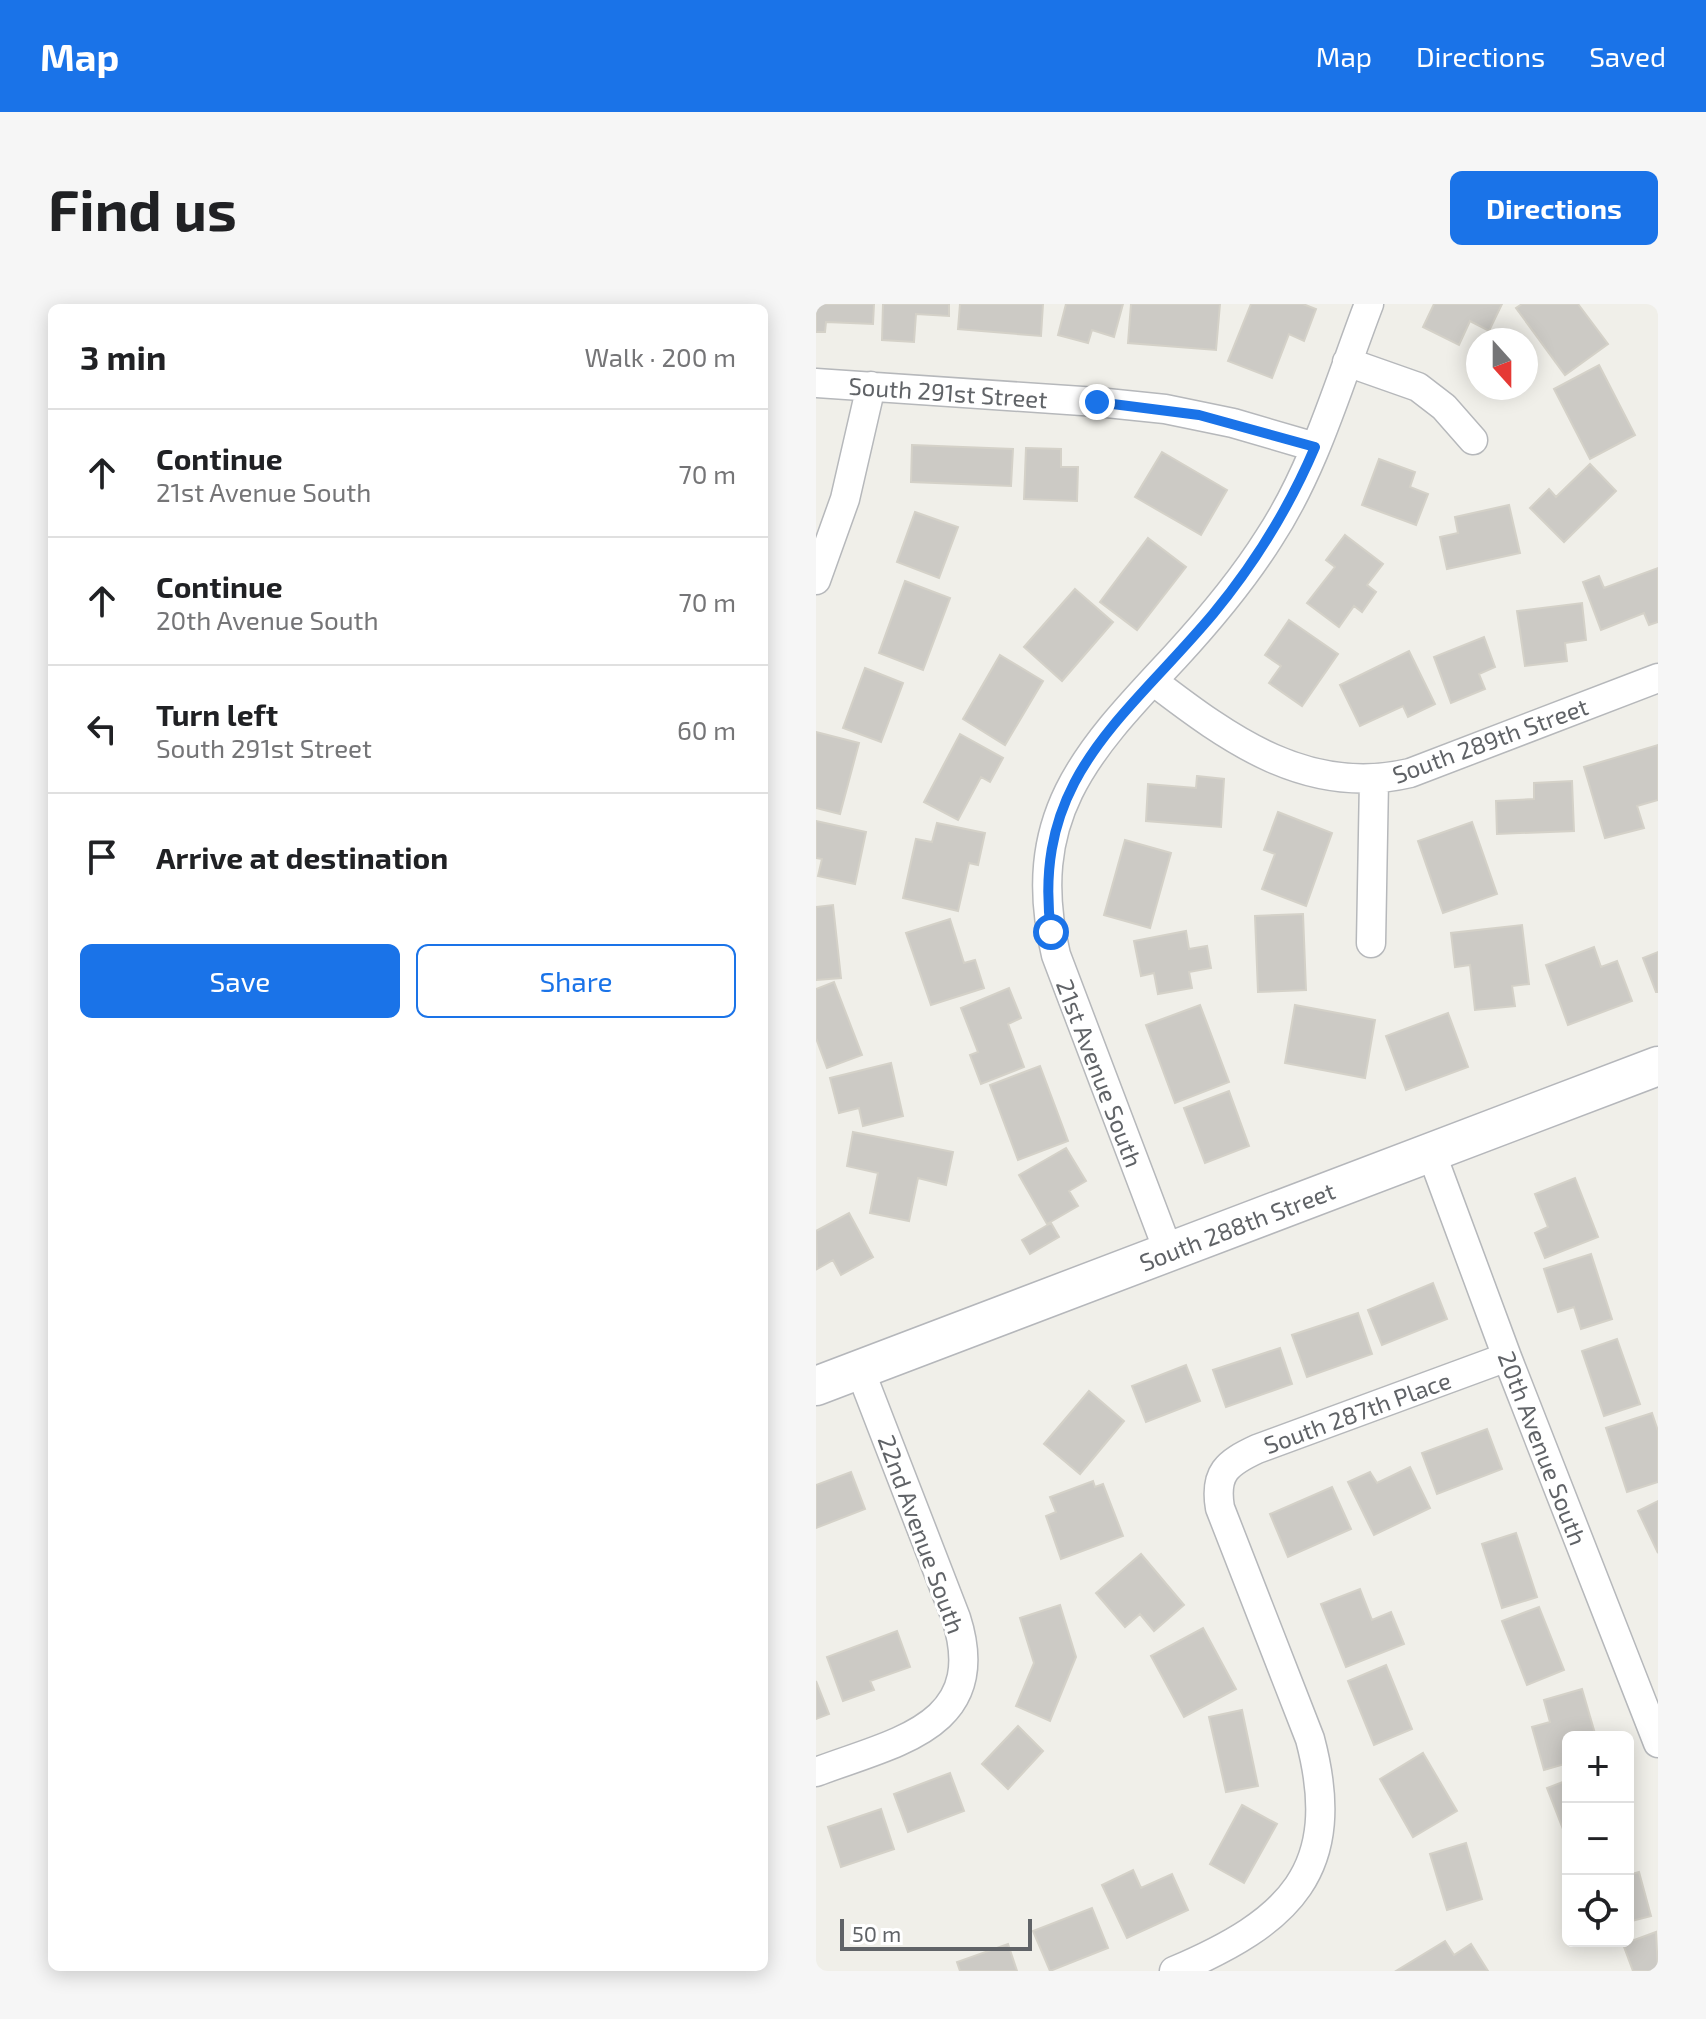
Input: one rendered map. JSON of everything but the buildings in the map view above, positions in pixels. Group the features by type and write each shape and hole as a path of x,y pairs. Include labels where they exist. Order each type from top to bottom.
{"main road":[{"name":"South 288th Street","path":"816,1386 1658,1066"}],"street":[{"path":"1153,681 1252,564 1287,508 1315,447 1369,304"},
{"path":"1347,362 1418,387 1444,407 1473,440"},
{"name":"South 291st Street","path":"816,383 1165,409 1233,423 1315,447"},
{"path":"816,580 845,499 871,386"},
{"name":"South 289th Street","path":"1153,681 1204,718 1265,755 1307,772 1332,778 1374,780 1410,773 1452,758 1658,678"},
{"name":"21st Avenue South","path":"1153,681 1100,739 1073,781 1053,836 1048,903 1059,964 1169,1253"},
{"path":"1371,943 1374,780"},
{"name":"20th Avenue South","path":"1431,1152 1507,1357 1658,1743"},
{"name":"South 287th Place","path":"1174,1971 1231,1944 1261,1925 1299,1888 1310,1868 1320,1826 1321,1796 1317,1764 1305,1725 1220,1508 1218,1482 1231,1463 1257,1449 1507,1357"},
{"name":"22nd Avenue South","path":"816,1772 922,1730 954,1699 961,1686 965,1666 961,1634 860,1370"}],"route":[{"path":"1051,932 1048,888 1053,836 1065,799 1081,766 1100,739 1194,636 1252,564 1287,508 1315,447 1199,415 1097,402"}]}
